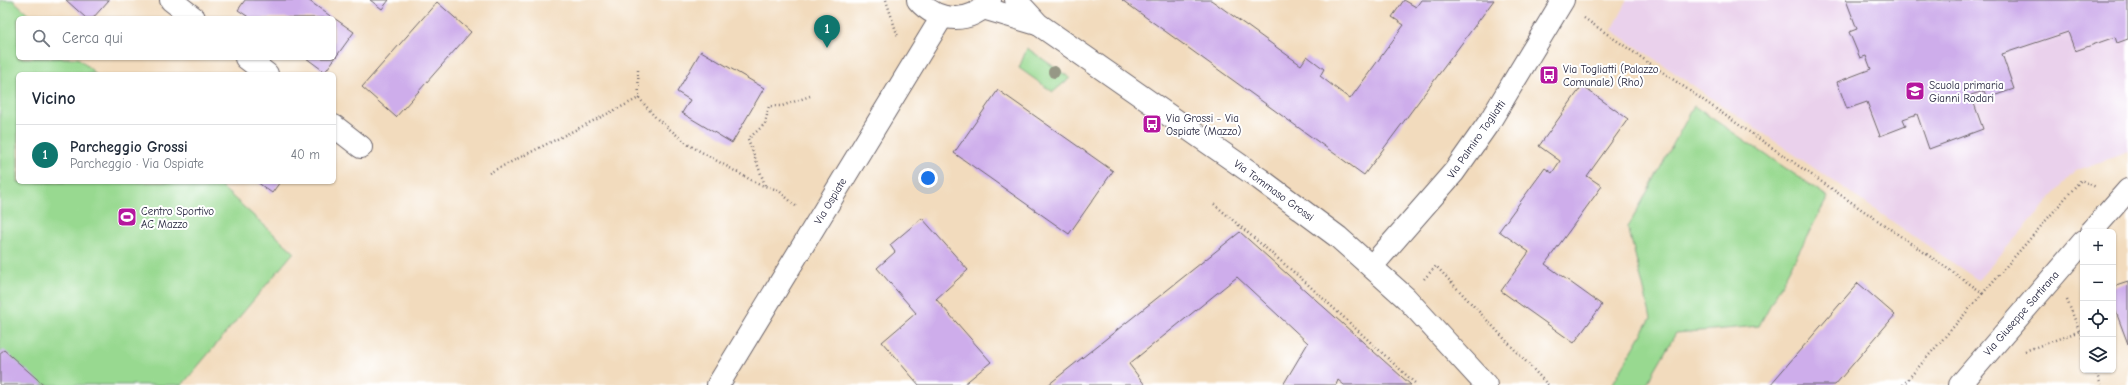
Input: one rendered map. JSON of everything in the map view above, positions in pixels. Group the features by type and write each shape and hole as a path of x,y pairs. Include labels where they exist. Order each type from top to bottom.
{"street":[{"path":"171,0 191,16"},
{"path":"918,0 930,11 942,17 959,18 970,16 986,4"},
{"name":"Via Tommaso Grossi","path":"1016,0 1038,24 1260,179 1338,237 1406,298 1486,385"},
{"name":"Via Palmiro Togliatti","path":"1372,266 1454,172 1490,121 1563,1"},
{"name":"Via Tommaso Grossi","path":"986,4 1038,24"},
{"name":"Via Ospiate","path":"718,385 942,17"},
{"path":"249,60 264,72"},
{"path":"336,128 361,147"},
{"path":"2094,229 2122,196"},
{"name":"Via Giuseppe Sartirana","path":"1960,385 2080,245"}],"path":[{"path":"1563,1 1983,293"},
{"path":"638,70 639,98 656,118 689,145 723,166 758,184 778,190 797,207"},
{"path":"765,186 748,139 765,124 769,106 782,106 810,96"},
{"path":"489,172 639,98"},
{"path":"1903,385 2081,180 2100,189 2122,196"},
{"path":"1214,204 1303,280 1418,385"},
{"path":"1420,283 1436,266 1548,385"},
{"path":"2019,353 2080,331 2066,298"},
{"path":"2096,373 2101,385"}],"shaded area":[{"name":"Scuola primaria Gianni Rodari","path":"1628,0 2128,0 2128,152 2075,171 1978,280 1612,30"}],"green space":[{"name":"Centro Sportivo AC Mazzo","path":"0,0 13,0 31,16 16,16 16,60 80,60 94,72 16,72 16,184 218,184 294,252 182,385 0,385"},
{"path":"1027,48 1070,78 1053,92 1019,68"},
{"path":"1694,106 1828,197 1759,326 1676,333 1646,385 1612,385 1651,318 1628,227"}],"building":[{"path":"66,0 109,0 95,16 84,16"},
{"path":"245,0 308,0 330,16 247,16 238,10"},
{"path":"370,0 389,0 382,9"},
{"path":"1122,0 1211,0 1301,65 1307,56 1324,69 1320,76 1350,99 1404,25 1392,17 1404,0 1416,7 1421,0 1494,0 1364,175"},
{"path":"1846,0 2128,0 2128,39 2117,43 2115,37 2075,51 2068,32 2002,54 2014,89 1987,98 1984,91 1971,95 1983,129 1929,149 1917,114 1903,119 1906,126 1880,136 1867,102 1847,109 1837,82 1871,69 1866,56 1860,58 1849,32 1857,29"},
{"path":"437,2 471,32 396,117 362,87"},
{"path":"336,19 354,32 336,57"},
{"path":"701,51 764,88 732,143 682,113 690,100 677,92"},
{"path":"309,60 334,60 325,72"},
{"path":"1582,86 1628,119 1587,176 1602,186 1545,264 1602,305 1574,343 1501,291 1529,252 1499,231 1545,168 1552,173 1560,161 1539,146"},
{"path":"998,90 1113,171 1069,234 954,153"},
{"path":"260,184 279,184 272,193"},
{"path":"922,218 968,270 936,299 991,362 963,385 919,385 882,342 916,313 877,268 895,252 890,245"},
{"path":"1240,232 1411,385 1344,385 1338,380 1336,385 1283,385 1308,343 1237,277 1129,364 1145,385 1048,385"},
{"path":"2128,282 2128,344 2116,312 2116,286"},
{"path":"1858,283 1895,315 1835,385 1770,385"},
{"path":"4,350 44,385 0,385 0,353"}],"place":[{"name":"Parcheggio Grossi","path":"827,48"},
{"name":"Via Togliatti (Palazzo Comunale) (Rho)","path":"1549,75"},
{"name":"Scuola primaria Gianni Rodari","path":"1915,91"},
{"name":"Via Grossi - Via Ospiate (Mazzo)","path":"1152,124"},
{"name":"Centro Sportivo AC Mazzo","path":"127,217"}]}
